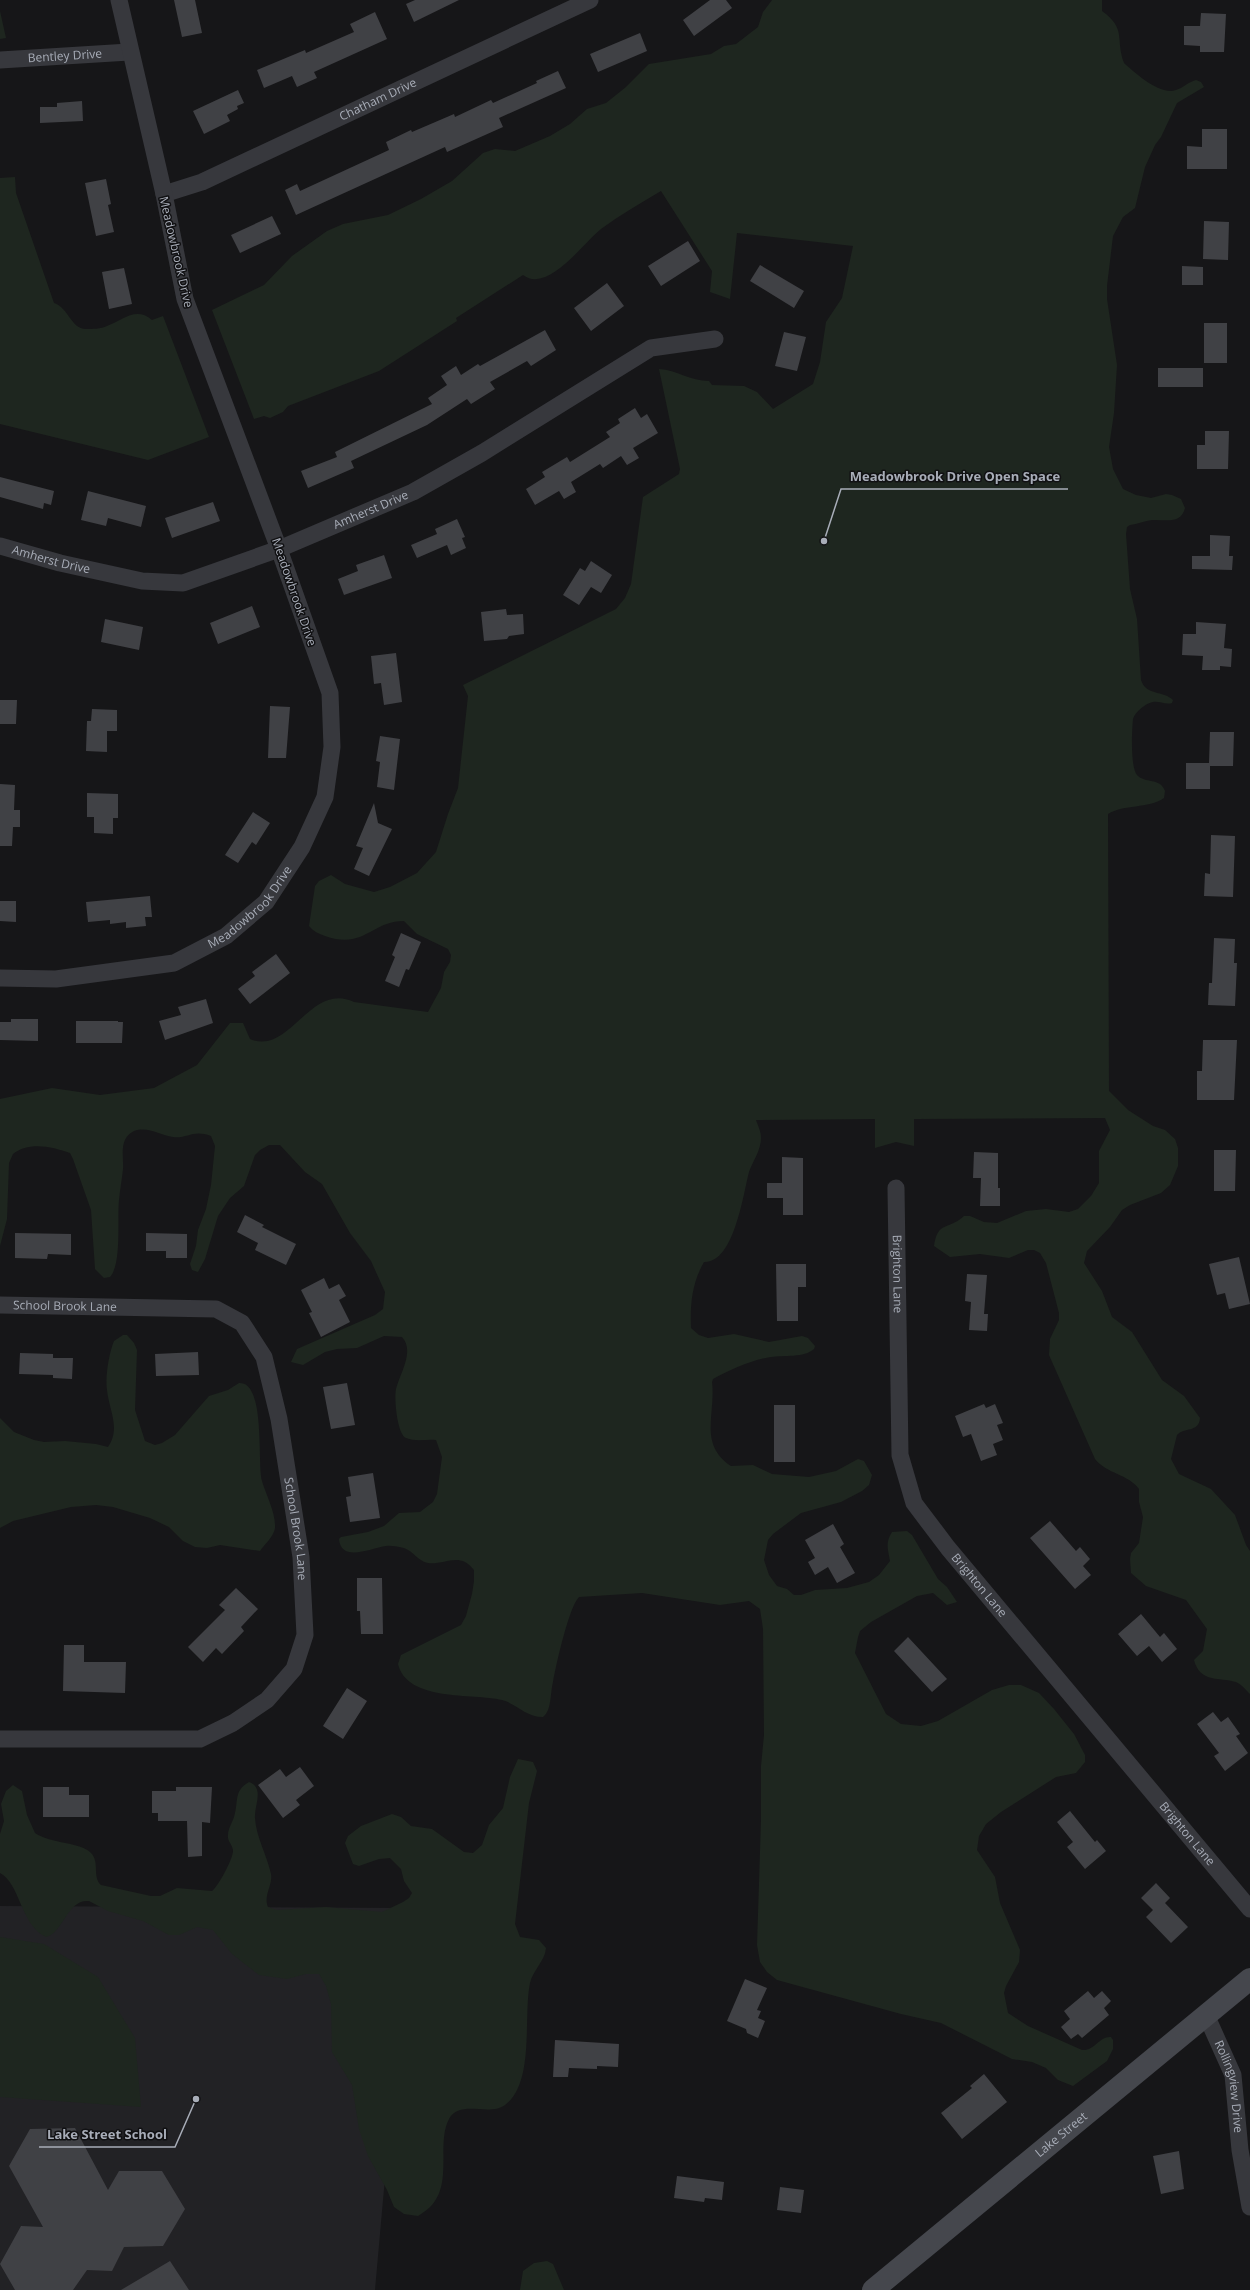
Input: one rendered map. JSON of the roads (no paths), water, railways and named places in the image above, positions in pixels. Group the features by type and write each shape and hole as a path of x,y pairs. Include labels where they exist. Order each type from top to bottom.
{"street":[{"name":"Meadowbrook Drive","path":"0,978 56,979 174,964 226,936 266,902 302,847 325,797 332,747 330,694 279,548 184,299 164,194 129,52 119,0"},
{"name":"Chatham Drive","path":"164,194 202,182 590,0"},
{"name":"Bentley Drive","path":"0,60 129,52"},
{"name":"Amherst Drive","path":"0,546 60,563 142,581 183,583 279,548 413,492 482,454 651,348 715,339"},
{"name":"Brighton Lane","path":"896,1188 900,1455 914,1503 948,1548 1250,1909"},
{"name":"School Brook Lane","path":"0,1305 216,1309 242,1323 264,1357 279,1419 301,1557 305,1635 294,1668 266,1700 233,1723 200,1739 0,1739"},
{"name":"Lake Street","path":"873,2290 1207,2017 1250,1979"},
{"name":"Rollingview Drive","path":"1207,2017 1233,2075 1240,2150 1250,2207"}],"place":[{"name":"Meadowbrook Drive Open Space","path":"824,541"},
{"name":"Lake Street School","path":"196,2099"}]}
